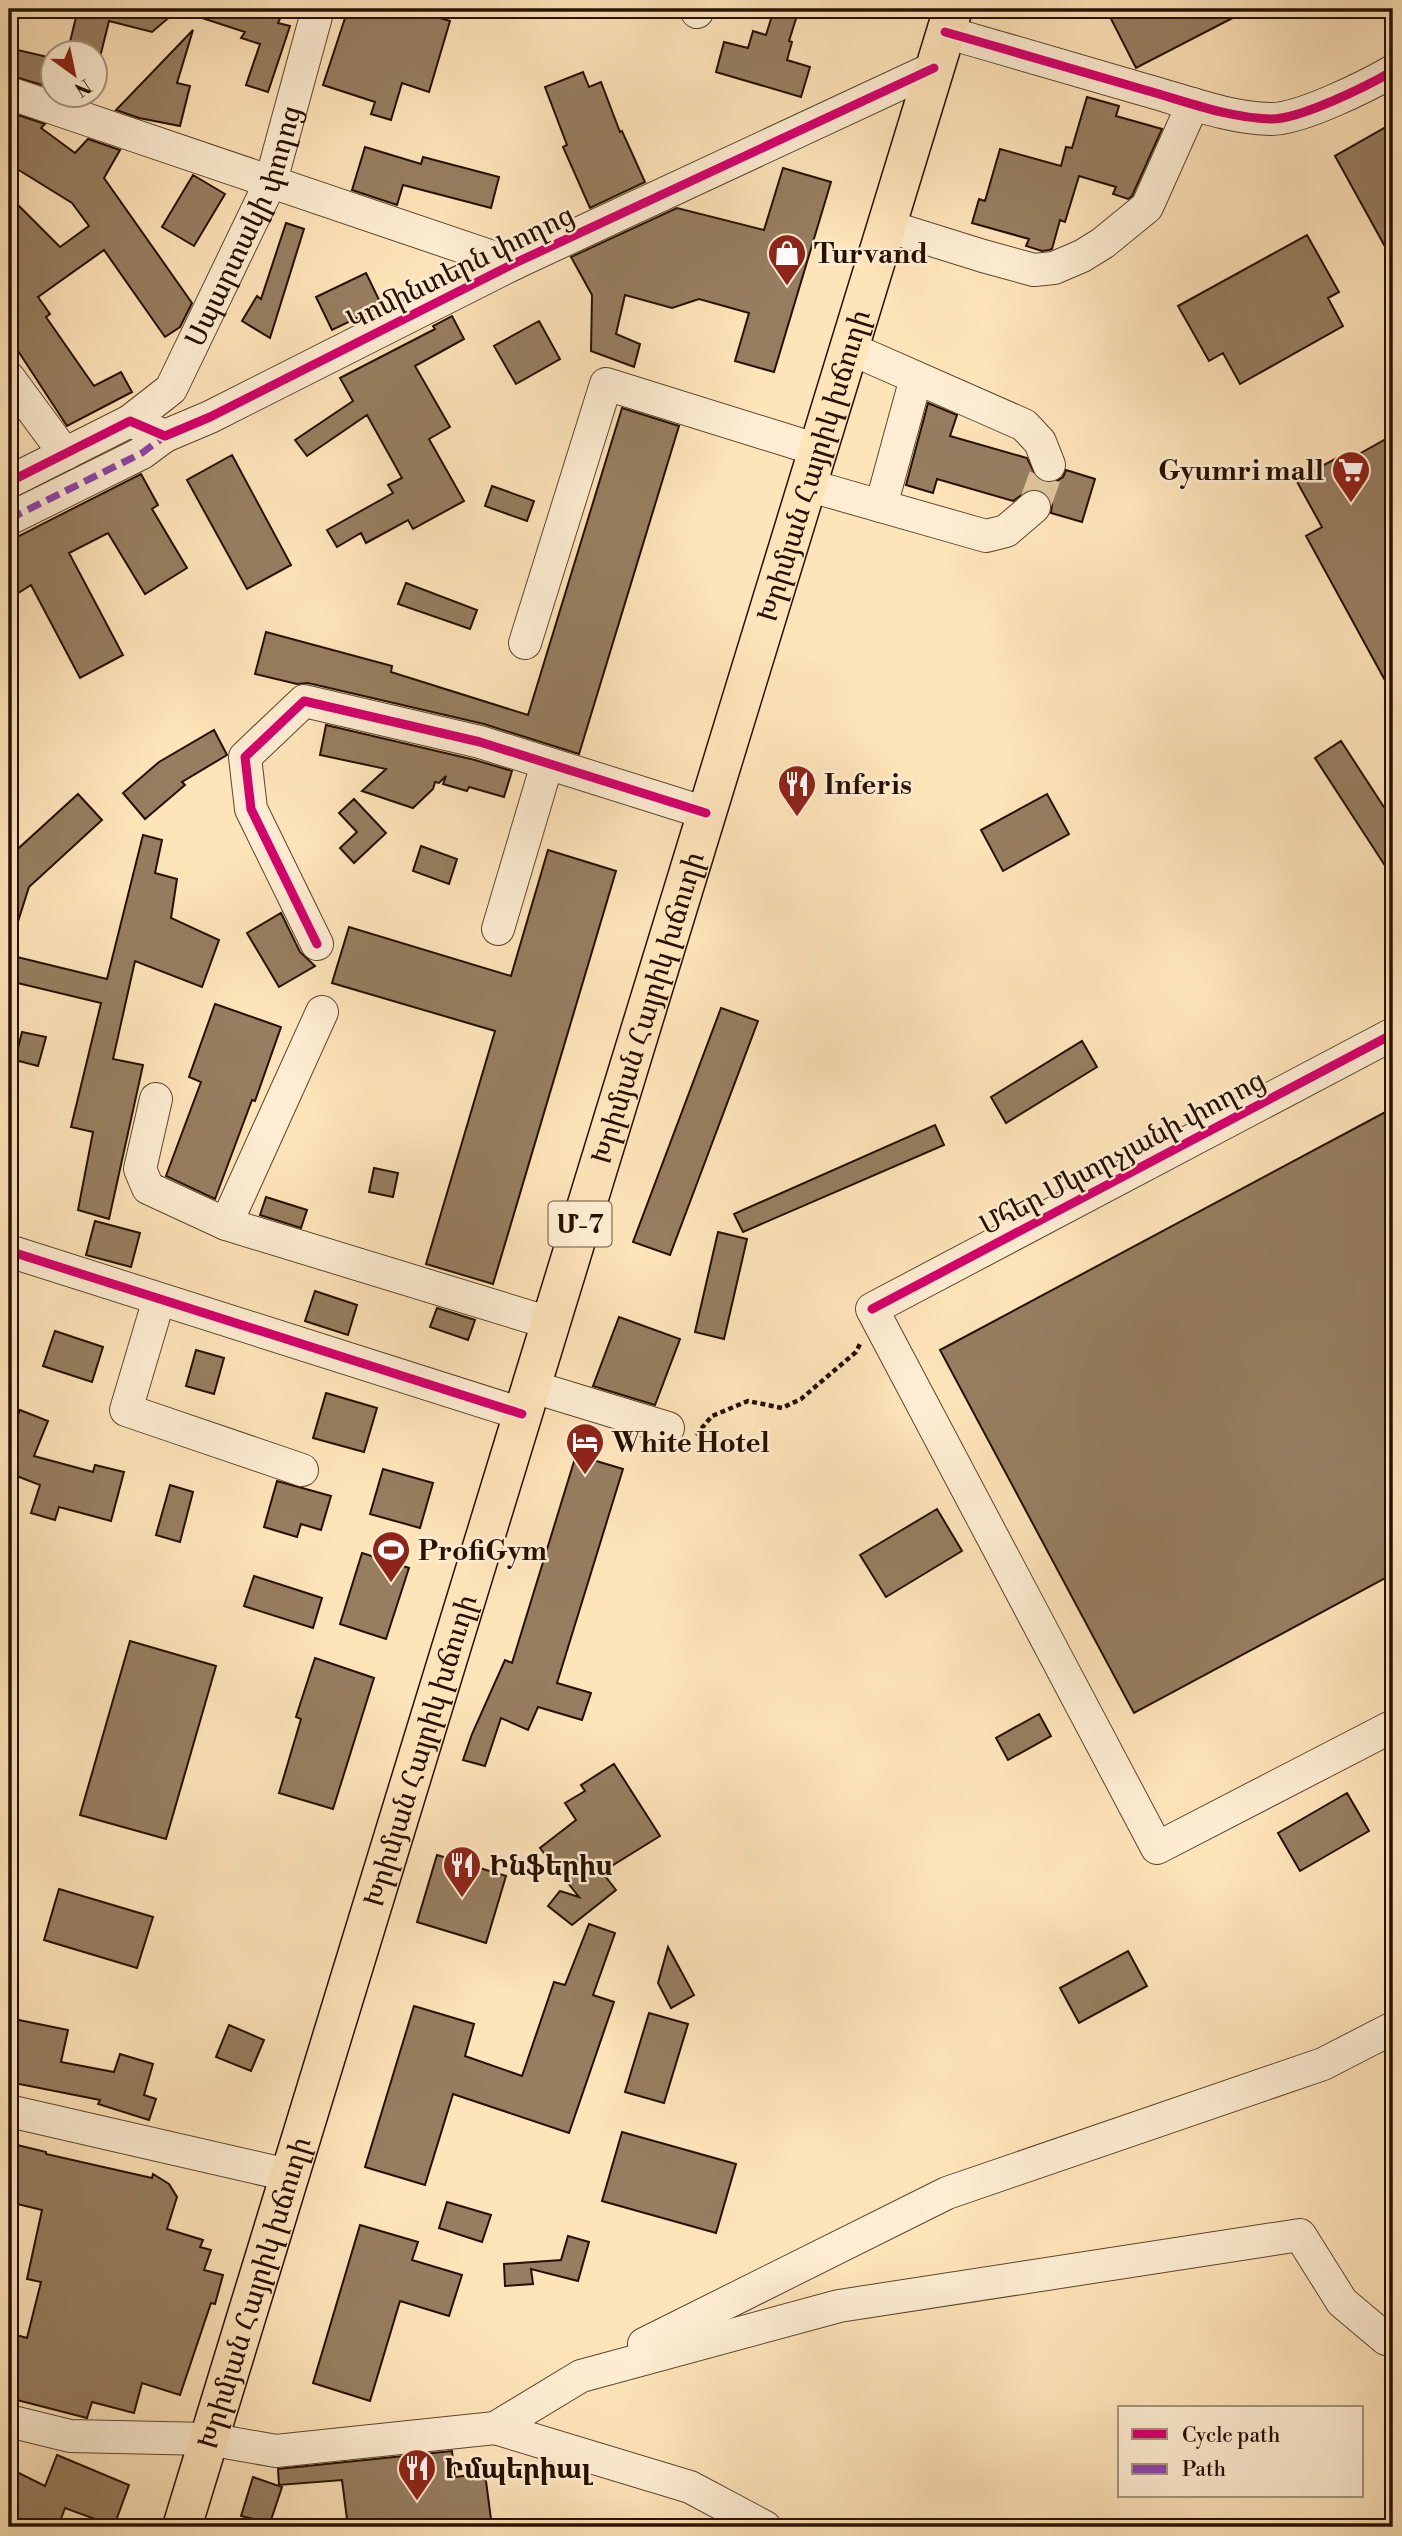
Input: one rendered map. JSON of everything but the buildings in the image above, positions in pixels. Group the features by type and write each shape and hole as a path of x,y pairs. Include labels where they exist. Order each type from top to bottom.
{"highway":[{"name":"Խրիմյան Հայրիկ խճուղի","path":"182,2527 949,20"}],"street":[{"name":"Սպարտակի փողոց","path":"130,421 171,389 271,181 318,9"},
{"path":"949,20 1193,104 1272,119 1302,112 1346,95 1393,71"},
{"name":"Կոմինտերն փողոց","path":"9,519 142,453 165,436 211,417 513,264 934,68"},
{"path":"9,93 513,264"},
{"path":"887,226 1034,270 1054,268 1082,256 1102,243 1147,207 1193,104"},
{"path":"849,348 1024,425 1041,442 1048,465"},
{"path":"9,378 65,454"},
{"path":"881,506 916,378"},
{"path":"525,643 606,384 812,467 881,506 986,536 1006,531 1034,508"},
{"path":"9,482 130,421 165,436"},
{"path":"317,944 251,809 245,757 304,701 480,743 706,813"},
{"path":"498,929 547,764"},
{"path":"226,1224 322,1012"},
{"name":"Մհեր Մկտրչյանի փողոց","path":"874,1312 1393,1034"},
{"path":"156,1099 140,1169 148,1188 226,1224 550,1323"},
{"path":"9,1251 159,1299 526,1400 668,1428"},
{"path":"159,1299 126,1410 302,1470"},
{"path":"874,1312 1157,1847 1393,1726"},
{"path":"495,2428 581,2376 947,2193 1323,2064 1393,2028"},
{"path":"9,2111 289,2175"},
{"path":"581,2376 839,2306 1300,2235 1342,2302 1385,2339 1393,2338"},
{"path":"9,2421 69,2436 208,2439 276,2451 495,2428 690,2487 765,2527"}],"path":[{"path":"668,1428 695,1436 712,1416 748,1401 782,1408 801,1399 856,1352 874,1312"}],"tunnel":[{"path":"1034,507 1049,465"}],"marked path":[{"path":"9,519 142,453 165,436"}],"cycle path":[{"path":"945,32 1207,108 1254,118 1283,118 1298,114 1350,93 1393,71"},
{"path":"9,482 130,421 165,436 210,417 513,264 934,68"},
{"path":"317,944 251,809 245,757 304,701 480,742 706,813"},
{"path":"872,1309 1393,1034"},
{"path":"9,1251 522,1414"}],"place":[{"name":"Turvand","path":"787,287"},
{"name":"Gyumri mall","path":"1351,504"},
{"name":"Inferis","path":"797,818"},
{"name":"White Hotel","path":"585,1476"},
{"name":"ProfiGym","path":"391,1584"},
{"name":"Ինֆերիս","path":"462,1899"},
{"name":"Իմպերիալ","path":"417,2502"}]}
